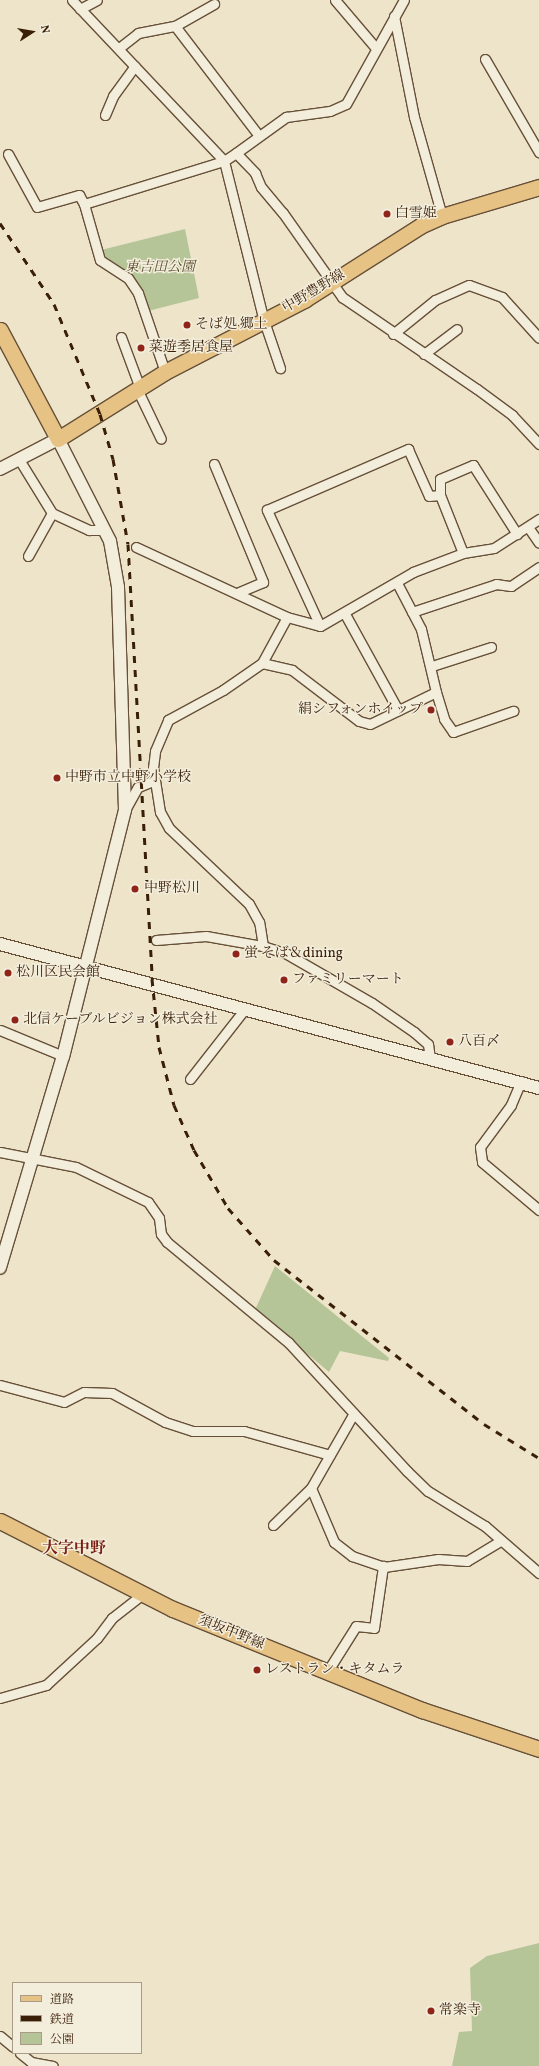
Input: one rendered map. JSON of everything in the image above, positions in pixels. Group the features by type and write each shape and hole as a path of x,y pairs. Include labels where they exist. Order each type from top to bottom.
{"main road":[{"name":"中野豊野線","path":"58,439 165,372 264,321 442,216 539,186"},
{"path":"0,330 58,439"},
{"name":"須坂中野線","path":"0,1521 143,1594 327,1672 422,1710 539,1749"}],"street":[{"path":"72,0 119,48 224,161 264,321 280,368"},
{"path":"80,9 98,0"},
{"path":"335,0 375,47"},
{"path":"84,204 224,161 286,117 330,111 346,104 375,47 404,0"},
{"path":"119,48 138,32 175,26 214,4"},
{"path":"394,16 414,117 442,216"},
{"path":"175,26 259,136"},
{"path":"486,59 539,152"},
{"path":"105,115 113,96 135,66"},
{"path":"236,153 254,173 342,298 512,415 539,444"},
{"path":"8,154 36,207 79,195 84,204 100,260 128,278 138,293 165,372"},
{"path":"393,334 435,300 469,285 502,297 539,338"},
{"path":"424,354 457,329"},
{"path":"121,337 139,389 161,439"},
{"path":"0,469 20,461 58,439 110,541 118,587 126,810"},
{"path":"320,626 267,510 408,449 429,496 440,495"},
{"path":"20,461 52,513 89,530 104,530"},
{"path":"214,464 263,582 237,593"},
{"path":"463,553 440,495 440,479 473,465 517,534"},
{"path":"28,556 52,513"},
{"path":"136,547 287,617 320,626 345,614 435,562 463,553 494,548 539,519"},
{"path":"528,527 539,543"},
{"path":"412,612 496,584 511,586 539,567"},
{"path":"397,583 412,612 432,666 436,692 444,719 453,732 513,710"},
{"path":"345,614 398,710"},
{"path":"263,946 259,922 249,904 169,828 160,812 153,781 155,751 168,720 222,690 262,663 287,617"},
{"path":"432,666 491,647"},
{"path":"262,663 292,670 359,721 370,724 436,692"},
{"path":"0,1268 34,1160 63,1056 126,810 138,787 153,781"},
{"path":"156,940 206,936 263,946 287,954 372,1003 428,1044 430,1058"},
{"path":"0,944 86,966 244,1010 521,1081 539,1088"},
{"path":"190,1079 244,1010"},
{"path":"0,1030 63,1056"},
{"path":"521,1081 511,1105 480,1147 482,1162 539,1210"},
{"path":"0,1152 34,1160 76,1167 148,1202 159,1218 161,1234 167,1242 288,1342 428,1490 464,1510 499,1542 539,1573"},
{"path":"0,1385 64,1402 84,1392 112,1393 165,1422 193,1431 244,1431 330,1455"},
{"path":"273,1525 311,1488 354,1413"},
{"path":"311,1488 334,1542 352,1556 383,1566 438,1559 467,1561 499,1542"},
{"path":"327,1672 356,1626 374,1628 383,1566"},
{"path":"0,1698 46,1685 97,1638 112,1618 143,1594"},
{"path":"0,2036 12,2046"},
{"path":"21,2054 31,2062 53,2066"}],"green space":[{"name":"東吉田公園","path":"185,229 199,298 144,312 128,278 112,271 97,251"},
{"path":"275,1266 389,1358 388,1361 340,1351 329,1372 255,1310"},
{"path":"539,1943 539,2066 452,2066 459,2032 472,2031 470,1968 487,1956"}],"railway":[{"path":"0,223 54,304 100,414 113,459 128,544 152,979 159,1047 174,1105 194,1150 228,1208 274,1260 484,1424 539,1458"}],"place":[{"name":"白雪姫","path":"387,214"},
{"name":"そば処 郷土","path":"187,325"},
{"name":"菜遊季居食屋","path":"141,348"},
{"name":"絹シフォンホイップ","path":"431,710"},
{"name":"中野市立中野小学校","path":"57,778"},
{"name":"中野松川","path":"135,889"},
{"name":"蛍 そば＆dining","path":"236,954"},
{"name":"松川区民会館","path":"8,973"},
{"name":"ファミリーマート","path":"284,980"},
{"name":"北信ケーブルビジョン株式会社","path":"15,1020"},
{"name":"八百〆","path":"450,1042"},
{"name":"レストラン・キタムラ","path":"257,1670"},
{"name":"常楽寺","path":"431,2011"}],"district":[{"name":"大字中野","path":"74,1549"}]}
